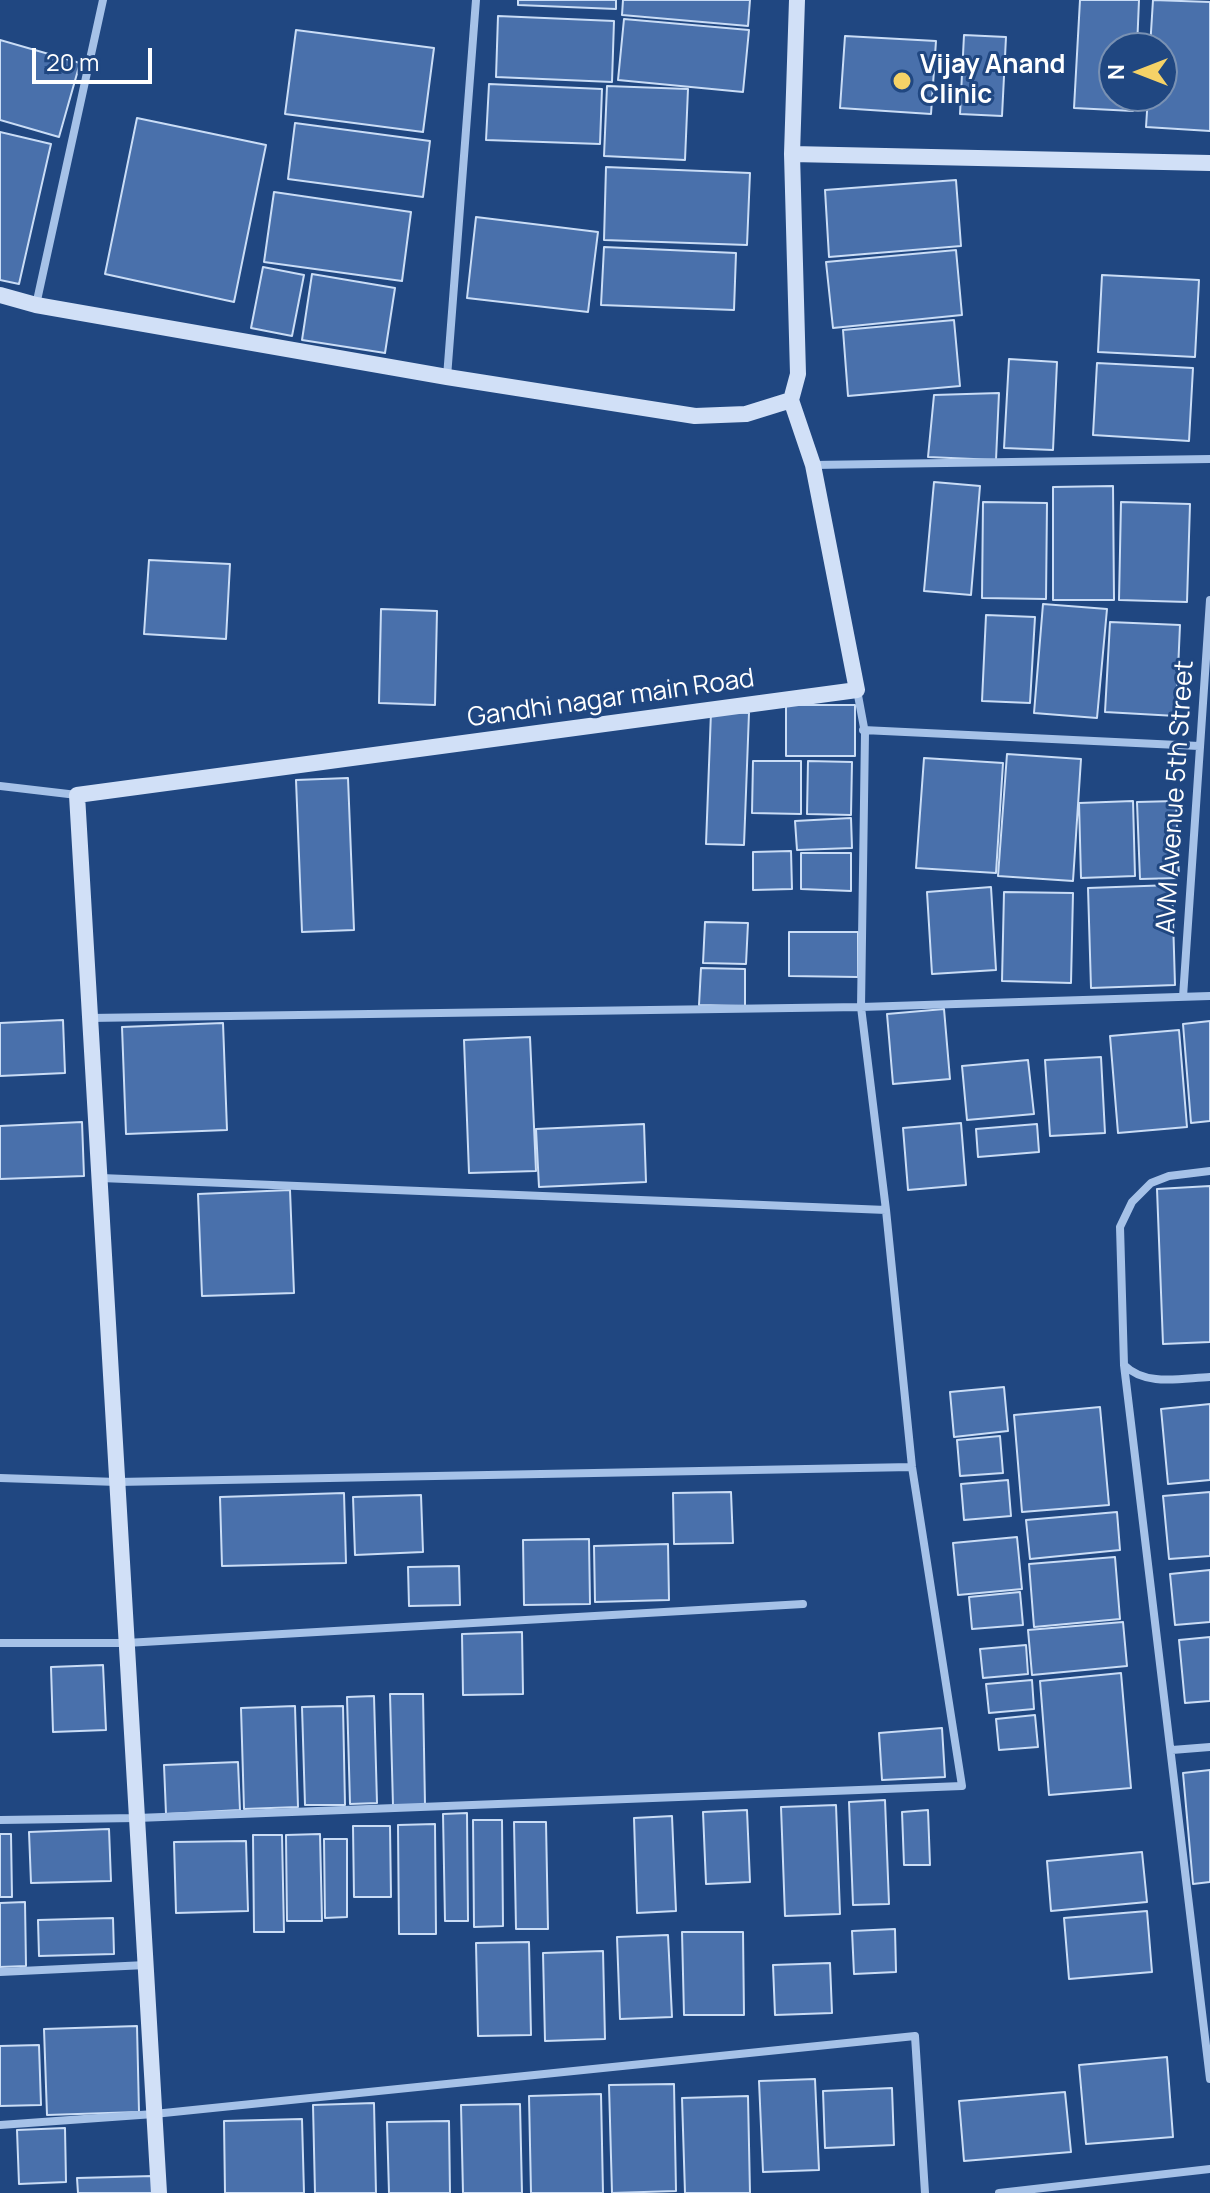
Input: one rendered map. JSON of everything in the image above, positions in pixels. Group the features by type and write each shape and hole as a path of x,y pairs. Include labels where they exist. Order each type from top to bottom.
{"street":[{"path":"36,305 103,0"},
{"path":"447,377 476,0"},
{"path":"0,1820 137,1818 962,1786 912,1467 886,1210 861,1007 863,730 813,465 791,400 798,374 792,154 797,0"},
{"path":"792,154 1210,163"},
{"path":"0,295 36,305 447,377 695,416 746,414 791,400"},
{"path":"813,465 1210,459"},
{"name":"AVM Avenue 5th Street","path":"1183,997 1210,600"},
{"name":"Gandhi nagar main Road","path":"77,795 857,690"},
{"path":"863,730 1199,746"},
{"path":"0,786 77,795 159,2193"},
{"path":"89,1018 861,1007 1210,996"},
{"path":"1210,1171 1169,1176 1144,1187 1120,1227 1124,1365 1207,2032 1210,2079"},
{"path":"101,1178 886,1210"},
{"path":"1124,1365 1133,1374 1165,1380 1210,1377"},
{"path":"0,1478 117,1482 912,1467"},
{"path":"0,1643 126,1643 803,1604"},
{"path":"1172,1750 1210,1747"},
{"path":"0,1972 147,1965"},
{"path":"0,2125 154,2114 915,2036 925,2193"},
{"path":"999,2193 1210,2169"}],"building":[{"path":"518,0 616,0 616,9 518,5"},
{"path":"623,0 750,0 748,26 622,15"},
{"path":"1080,0 1139,0 1138,32 1098,32 1098,109 1074,108"},
{"path":"1153,0 1210,2 1210,131 1146,127 1147,112 1178,112 1178,32 1151,32"},
{"path":"498,16 614,21 612,82 496,77"},
{"path":"624,19 749,30 743,92 618,80"},
{"path":"296,30 434,48 423,132 285,114"},
{"path":"964,35 1006,37 1002,116 960,114"},
{"path":"845,36 936,41 931,114 840,108"},
{"path":"0,40 80,63 59,137 0,120"},
{"path":"489,84 602,89 600,144 486,140"},
{"path":"607,86 688,89 685,160 604,156"},
{"path":"137,118 266,145 234,302 105,274"},
{"path":"295,123 430,141 423,197 288,179"},
{"path":"0,132 51,144 19,284 0,280"},
{"path":"606,167 750,173 747,245 604,240"},
{"path":"956,180 961,246 829,257 825,190"},
{"path":"274,192 411,212 402,281 264,262"},
{"path":"476,217 598,232 588,312 467,298"},
{"path":"604,247 736,253 734,310 601,305"},
{"path":"956,250 962,315 833,328 826,262"},
{"path":"263,267 304,275 292,336 251,328"},
{"path":"312,274 395,288 385,353 302,340"},
{"path":"1102,275 1199,280 1195,357 1098,352"},
{"path":"954,320 960,386 848,396 843,330"},
{"path":"1009,359 1057,362 1053,450 1004,448"},
{"path":"1097,363 1193,368 1189,441 1093,435"},
{"path":"999,393 996,460 928,457 934,395"},
{"path":"934,482 980,486 971,595 924,591"},
{"path":"1113,486 1114,600 1053,600 1053,487"},
{"path":"983,502 1047,503 1046,599 982,598"},
{"path":"1121,502 1190,504 1187,602 1119,600"},
{"path":"149,560 230,564 226,639 144,634"},
{"path":"1043,604 1107,609 1097,718 1034,713"},
{"path":"381,609 437,611 435,705 379,703"},
{"path":"986,615 1035,617 1030,703 982,701"},
{"path":"1110,622 1180,625 1176,716 1105,712"},
{"path":"786,705 855,705 855,756 786,756"},
{"path":"711,712 749,713 744,845 706,844"},
{"path":"1007,754 1081,759 1073,881 998,876"},
{"path":"924,758 1003,763 996,873 916,868"},
{"path":"753,761 801,761 801,814 752,813"},
{"path":"808,761 852,762 851,815 807,814"},
{"path":"348,778 354,930 302,932 296,780"},
{"path":"1133,801 1135,876 1081,878 1079,803"},
{"path":"1176,801 1179,878 1140,879 1137,802"},
{"path":"851,818 852,848 797,850 795,821"},
{"path":"791,851 792,889 753,890 753,852"},
{"path":"801,853 851,853 851,891 801,889"},
{"path":"1172,885 1175,985 1091,988 1088,888"},
{"path":"991,887 996,970 932,974 927,892"},
{"path":"1004,892 1073,893 1071,983 1002,981"},
{"path":"705,922 748,923 746,964 703,963"},
{"path":"789,932 858,932 858,977 789,976"},
{"path":"701,968 745,969 745,1006 699,1005"},
{"path":"944,1009 950,1079 893,1084 887,1014"},
{"path":"63,1020 65,1073 0,1076 0,1023"},
{"path":"1210,1021 1210,1121 1191,1123 1183,1024"},
{"path":"223,1023 227,1130 126,1134 122,1027"},
{"path":"1179,1030 1187,1127 1118,1133 1110,1036"},
{"path":"530,1037 536,1171 469,1173 464,1040"},
{"path":"1101,1057 1105,1133 1050,1136 1045,1060"},
{"path":"1028,1060 1034,1114 967,1120 962,1066"},
{"path":"82,1122 84,1176 0,1179 0,1126"},
{"path":"961,1123 966,1185 908,1190 903,1128"},
{"path":"644,1124 646,1182 539,1187 536,1129"},
{"path":"1037,1124 1039,1152 978,1157 976,1129"},
{"path":"1210,1186 1210,1342 1163,1344 1157,1189"},
{"path":"290,1190 294,1293 202,1296 198,1194"},
{"path":"1004,1387 1008,1431 954,1437 950,1392"},
{"path":"1210,1404 1210,1480 1168,1484 1161,1409"},
{"path":"1100,1407 1109,1505 1022,1512 1014,1415"},
{"path":"1000,1436 1003,1473 960,1476 957,1440"},
{"path":"1008,1480 1011,1516 964,1520 961,1484"},
{"path":"731,1492 733,1543 674,1544 673,1493"},
{"path":"1210,1492 1210,1556 1169,1559 1163,1496"},
{"path":"344,1493 346,1563 222,1566 220,1497"},
{"path":"421,1495 423,1552 355,1555 353,1497"},
{"path":"1117,1512 1120,1550 1030,1559 1026,1520"},
{"path":"1017,1537 1022,1589 958,1595 953,1543"},
{"path":"589,1539 590,1604 524,1605 523,1540"},
{"path":"668,1544 669,1600 595,1602 594,1546"},
{"path":"1115,1557 1120,1619 1034,1627 1029,1564"},
{"path":"459,1566 460,1605 409,1606 408,1567"},
{"path":"1210,1570 1210,1622 1175,1625 1170,1574"},
{"path":"1020,1592 1023,1625 972,1629 969,1597"},
{"path":"1123,1622 1127,1666 1032,1675 1028,1630"},
{"path":"522,1632 523,1694 463,1695 462,1634"},
{"path":"1210,1637 1210,1701 1185,1703 1179,1640"},
{"path":"1026,1645 1028,1674 983,1678 980,1649"},
{"path":"103,1665 106,1730 53,1732 51,1667"},
{"path":"1121,1673 1131,1788 1049,1795 1040,1681"},
{"path":"1032,1680 1034,1709 989,1713 986,1684"},
{"path":"390,1694 423,1694 425,1805 393,1806"},
{"path":"374,1696 377,1803 350,1804 347,1697"},
{"path":"295,1706 298,1807 244,1809 241,1708"},
{"path":"343,1706 345,1805 305,1805 302,1707"},
{"path":"1035,1715 1038,1747 999,1750 996,1719"},
{"path":"942,1728 945,1777 882,1780 879,1733"},
{"path":"238,1762 240,1810 166,1814 164,1765"},
{"path":"1210,1770 1210,1882 1193,1884 1183,1773"},
{"path":"885,1800 889,1904 853,1905 849,1802"},
{"path":"836,1805 840,1914 785,1916 781,1807"},
{"path":"747,1810 750,1882 706,1884 703,1812"},
{"path":"928,1810 930,1865 904,1865 902,1812"},
{"path":"467,1813 468,1921 445,1921 443,1814"},
{"path":"672,1816 676,1911 637,1913 634,1818"},
{"path":"473,1820 502,1820 503,1926 474,1927"},
{"path":"514,1822 546,1822 548,1929 516,1929"},
{"path":"435,1824 436,1934 399,1934 398,1825"},
{"path":"353,1826 390,1826 391,1897 354,1897"},
{"path":"109,1829 111,1881 31,1883 29,1832"},
{"path":"0,1834 11,1834 12,1897 0,1897"},
{"path":"320,1834 322,1921 287,1921 286,1835"},
{"path":"253,1835 282,1835 284,1932 254,1932"},
{"path":"324,1839 347,1839 347,1917 325,1918"},
{"path":"246,1841 248,1911 176,1913 174,1842"},
{"path":"1142,1852 1147,1902 1051,1911 1047,1861"},
{"path":"25,1902 26,1966 0,1967 0,1903"},
{"path":"1147,1911 1152,1972 1069,1979 1064,1918"},
{"path":"113,1918 114,1954 39,1956 38,1920"},
{"path":"895,1929 896,1972 854,1974 852,1931"},
{"path":"682,1932 743,1932 744,2015 684,2015"},
{"path":"668,1935 672,2017 620,2019 617,1937"},
{"path":"529,1942 531,2035 478,2036 476,1943"},
{"path":"603,1951 605,2039 545,2041 543,1953"},
{"path":"830,1963 832,2013 775,2015 773,1965"},
{"path":"137,2026 139,2112 47,2115 44,2029"},
{"path":"39,2045 41,2105 0,2106 0,2046"},
{"path":"1167,2057 1173,2137 1086,2144 1079,2065"},
{"path":"815,2079 819,2170 763,2172 759,2081"},
{"path":"674,2084 676,2191 612,2193 609,2085"},
{"path":"892,2088 894,2145 825,2148 823,2091"},
{"path":"1065,2092 1071,2152 964,2161 959,2101"},
{"path":"601,2094 603,2193 531,2193 529,2096"},
{"path":"748,2096 750,2193 685,2193 682,2098"},
{"path":"374,2103 376,2193 315,2193 313,2105"},
{"path":"520,2104 522,2193 463,2193 461,2105"},
{"path":"302,2119 304,2193 225,2193 224,2121"},
{"path":"449,2121 450,2193 389,2193 387,2122"},
{"path":"65,2128 66,2182 19,2184 17,2130"},
{"path":"153,2176 153,2193 78,2193 77,2178"}],"place":[{"name":"Vijay Anand Clinic","path":"902,81"}]}
